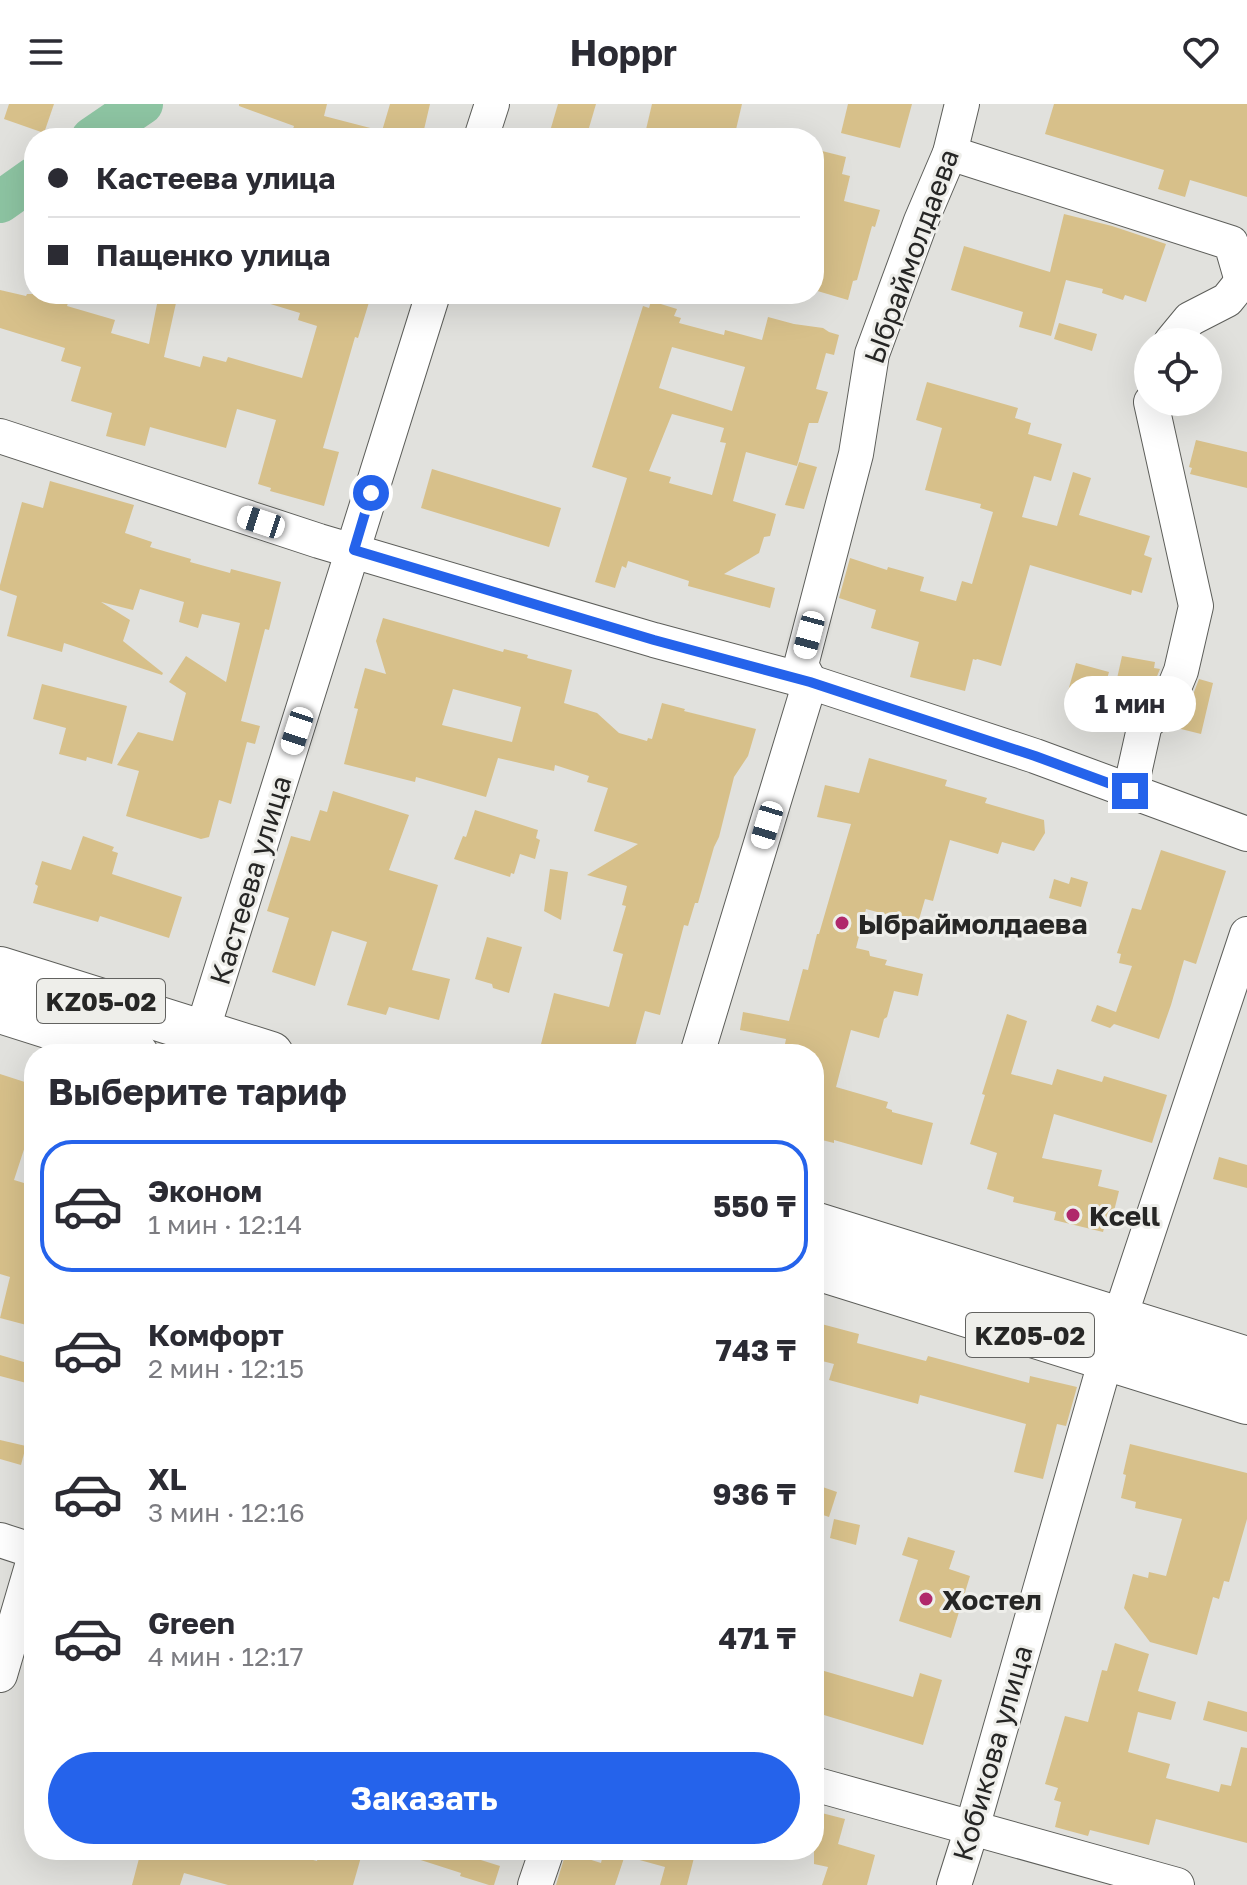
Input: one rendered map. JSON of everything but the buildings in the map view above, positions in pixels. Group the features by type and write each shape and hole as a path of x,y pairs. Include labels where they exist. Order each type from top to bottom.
{"highway":[{"name":"KZ05-02","path":"0,969 198,1043"},
{"name":"KZ05-02","path":"0,1011 104,1044"},
{"path":"824,1228 1113,1339 1247,1359"},
{"name":"KZ05-02","path":"824,1269 1113,1339 1247,1402"}],"street":[{"path":"484,128 492,104"},
{"name":"Ыбраймолдаева","path":"700,1044 810,682 801,665 856,454 872,354 921,221 950,153 962,104"},
{"path":"950,153 1231,243 1244,278 1227,300 1190,319 1183,328"},
{"name":"Кастеева улица","path":"198,1043 430,304"},
{"path":"1130,791 1145,724 1167,705 1181,671 1196,606 1154,416"},
{"path":"0,436 319,541 654,640 810,682 1035,756 1247,834"},
{"name":"Кобикова улица","path":"954,1885 1113,1339 1247,934"},
{"path":"0,1540 24,1548"},
{"path":"0,1675 24,1593"},
{"path":"824,1787 1177,1885"},
{"path":"535,1885 544,1860"}],"waterway":[{"path":"107,128 142,104"},
{"path":"0,202 24,185"}],"place":[{"name":"Ыбраймолдаева","path":"842,923"},
{"name":"Kcell","path":"1073,1215"},
{"name":"Хостел","path":"926,1599"}],"route":[{"path":"371,493 354,550 654,640 810,682 1035,756 1130,791"}]}
